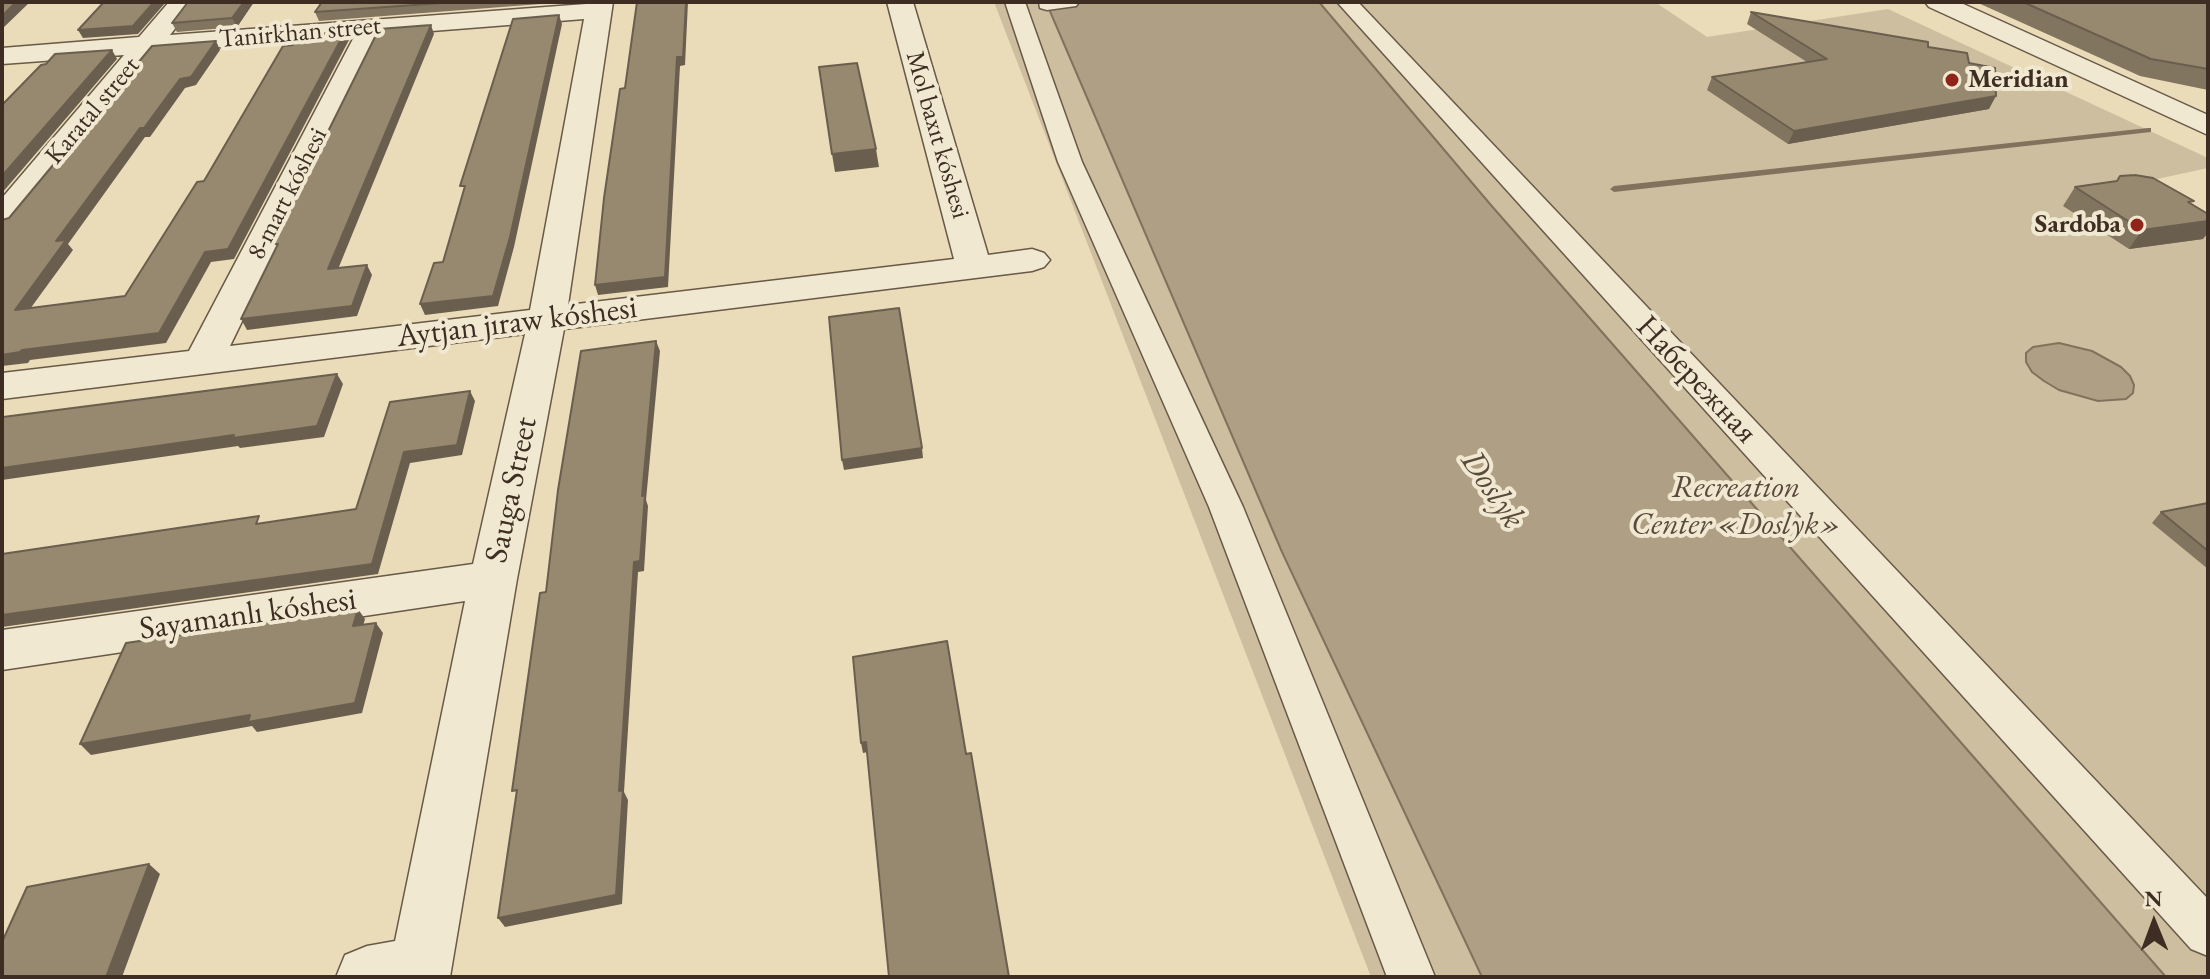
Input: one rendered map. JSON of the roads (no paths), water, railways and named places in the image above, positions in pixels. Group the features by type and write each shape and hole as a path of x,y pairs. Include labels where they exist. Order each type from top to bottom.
{"street":[{"name":"Karatal street","path":"2,219 183,2"},
{"name":"Mol baxıt kóshesi","path":"900,2 974,267"},
{"path":"1069,2 1031,3 1070,162 1226,507 1411,977"},
{"name":"Набережная","path":"1347,2 2208,933"},
{"path":"1938,2 2208,126"},
{"name":"Tanirkhan street","path":"2,56 599,6"},
{"name":"Sauga Street","path":"402,973 493,579 547,319 599,6"},
{"name":"8-mart kóshesi","path":"203,361 372,27"},
{"name":"Aytjan jıraw kóshesi","path":"2,386 1032,260"},
{"name":"Sayamanlı kóshesi","path":"2,650 493,579"}],"water":[{"name":"Doslyk","path":"1046,2 1319,2 1490,204 2166,977 1482,977 1282,552"},
{"path":"2059,343 2092,351 2121,367 2130,376 2133,393 2126,399 2098,401 2059,390 2044,381 2032,372 2026,362 2026,353 2033,347"}],"waterway":[{"path":"1614,189 2148,130"}],"place":[{"name":"Meridian","path":"1952,80"},
{"name":"Sardoba","path":"2137,225"}],"park label":[{"name":"Recreation Center «Doslyk»","path":"1736,506"}]}
